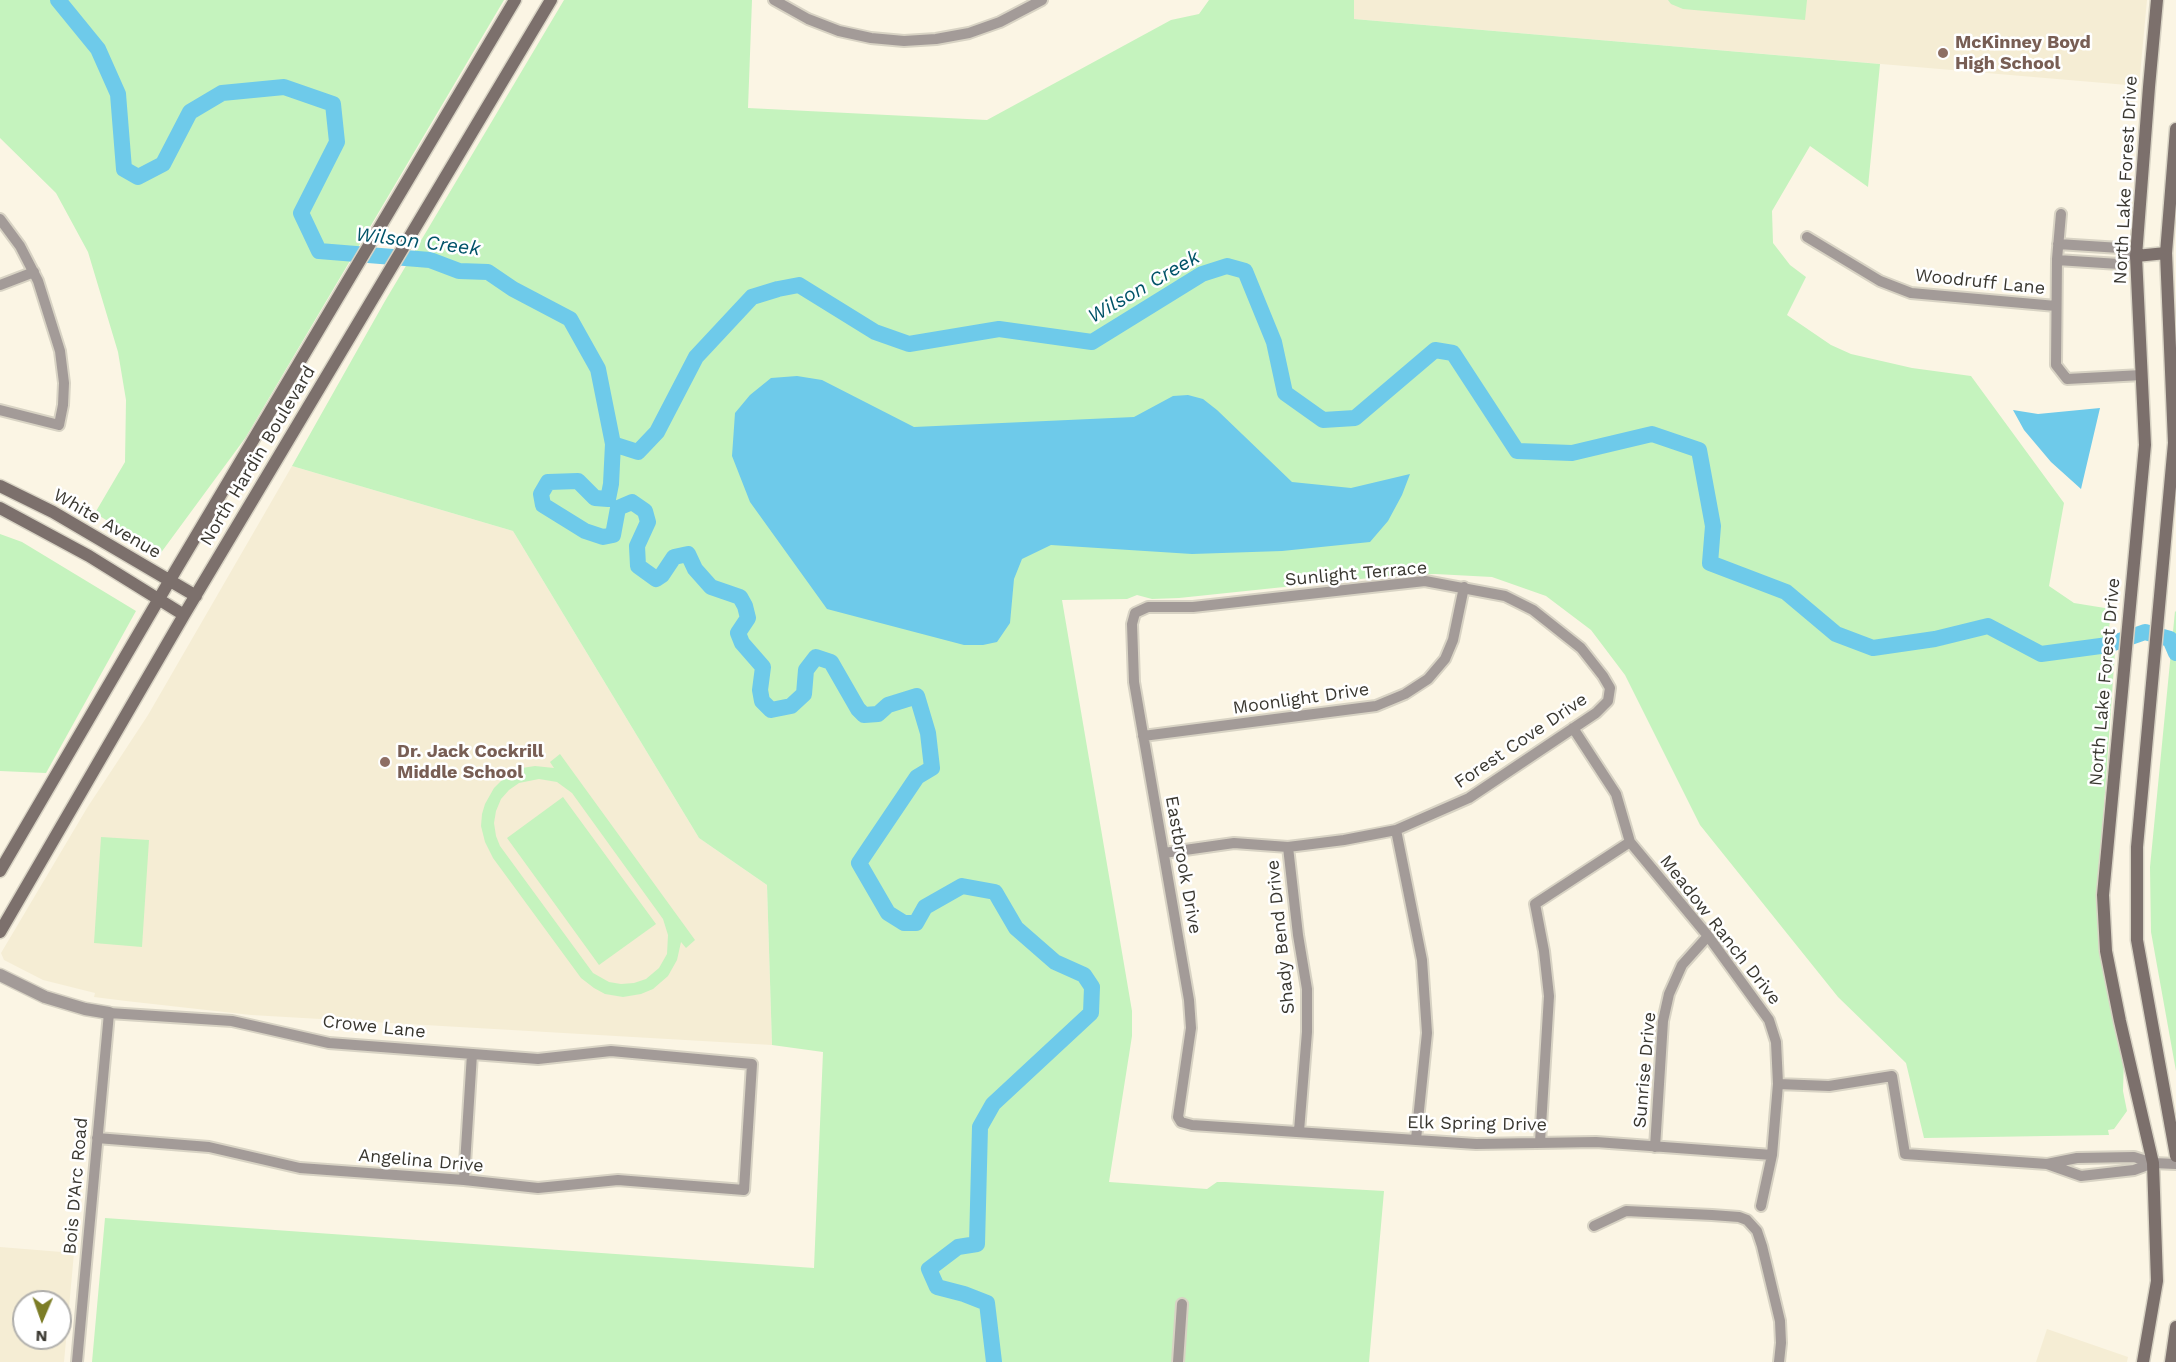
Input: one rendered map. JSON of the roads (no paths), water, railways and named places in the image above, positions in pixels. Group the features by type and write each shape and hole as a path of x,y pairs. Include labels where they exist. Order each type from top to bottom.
{"main road":[{"name":"North Hardin Boulevard","path":"0,871 329,311 515,0"},
{"name":"North Lake Forest Drive","path":"2143,1362 2157,1281 2153,1163 2106,951 2103,895 2145,445 2142,375 2132,256 2157,0"},
{"name":"North Hardin Boulevard","path":"0,932 184,615 550,1"},
{"path":"2176,129 2171,253 2174,443 2137,847 2137,940 2176,1156"},
{"path":"2132,256 2171,253"},
{"name":"White Avenue","path":"0,486 53,512 196,596"},
{"path":"0,508 79,551 184,615"},
{"path":"2170,1362 2176,1327"}],"street":[{"path":"774,0 808,20 839,31 871,38 904,41 936,39 976,31 1015,15 1042,0"},
{"path":"2061,214 2056,260 2056,366 2067,379 2142,375"},
{"path":"0,219 20,246 34,272 57,339 62,362 64,395 59,425 0,410"},
{"name":"Woodruff Lane","path":"1807,237 1880,280 1911,293 2056,306"},
{"path":"2056,260 2119,264 2132,256 2120,248 2058,244"},
{"path":"0,285 34,272"},
{"name":"Sunlight Terrace","path":"1135,613 1148,607 1193,607 1425,581 1464,587 1505,596 1540,615 1581,648 1603,676 1610,688 1610,695"},
{"name":"Moonlight Drive","path":"1143,736 1376,706 1405,694 1428,679 1445,659 1453,640 1464,587"},
{"name":"Eastbrook Drive","path":"1135,613 1132,624 1134,682 1190,1010 1191,1028 1178,1110 1181,1122"},
{"name":"Forest Cove Drive","path":"1164,853 1234,843 1288,847 1396,830 1469,798 1596,713 1608,701 1610,695"},
{"name":"Meadow Ranch Drive","path":"1573,728 1616,794 1630,842 1707,936 1769,1020 1776,1042 1779,1084 1772,1155 1761,1206"},
{"path":"1396,830 1422,960 1427,1033 1416,1139"},
{"path":"1540,1142 1549,996 1544,951 1534,904 1630,842"},
{"name":"Shady Bend Drive","path":"1288,847 1307,989 1307,1032 1299,1131"},
{"name":"Sunrise Drive","path":"1655,1147 1664,1021 1669,994 1682,965 1707,936"},
{"name":"Crowe Lane","path":"0,975 45,997 85,1009 232,1021 329,1043 538,1059 612,1051 752,1064 744,1190"},
{"name":"Bois D'Arc Road","path":"76,1362 109,1012"},
{"path":"464,1180 472,1054"},
{"path":"1779,1084 1829,1086 1892,1076 1905,1154 2047,1164 2077,1158 2134,1157 2153,1163 2176,1164"},
{"name":"Elk Spring Drive","path":"1181,1122 1192,1125 1476,1144 1596,1142 1772,1155"},
{"name":"Angelina Drive","path":"97,1138 209,1147 300,1168 538,1188 618,1180 744,1190"},
{"path":"2047,1164 2081,1176 2134,1170 2153,1163"},
{"path":"1594,1226 1626,1211 1739,1217 1747,1220 1757,1231 1780,1321 1779,1362"},
{"path":"1178,1362 1182,1304"}],"water":[{"path":"797,376 822,380 914,427 1134,417 1173,396 1188,395 1203,399 1217,410 1292,482 1351,488 1410,474 1388,521 1370,542 1282,551 1192,554 1051,545 1022,559 1014,579 1010,623 997,642 964,645 827,609 750,502 732,456 735,413 750,395 771,378"},
{"path":"2100,408 2081,489 2051,462 2024,430 2013,410 2038,414"}],"waterway":[{"name":"Wilson Creek","path":"58,0 98,49 118,94 124,169 138,177 163,164 190,112 222,93 284,87 333,104 337,142 301,213 319,251 430,260 459,271 488,272 513,289 570,319 598,369 613,444 638,452 657,432 696,357 752,297 799,285 875,332 909,344 999,329 1092,342 1202,274 1227,266 1245,271 1274,342 1285,393 1323,420 1355,418 1435,350 1453,353 1517,451 1572,453 1652,434 1699,450 1713,526 1710,563 1786,592 1836,634 1873,648 1935,639 1988,626 2041,654 2108,645 2145,632 2170,639 2176,653"},
{"path":"613,444 608,499 595,498 578,481 548,482 541,494 543,505 585,531 603,537 613,535 618,508 632,502 645,511 648,522 637,546 638,566 656,579 662,575 674,557 688,554 695,569 711,587 740,597 748,618 738,633 742,643 763,667 760,690 762,701 771,710 791,706 804,694 806,670 816,657 831,662 858,709 864,715 878,714 888,705 917,696 928,733 932,768 917,777 859,863 888,913 904,923 916,923 925,907 962,886 995,892 1016,928 1055,962 1084,975 1092,987 1091,1013 993,1104 980,1127 977,1244 958,1247 929,1269 937,1287 987,1303 994,1362"}],"place":[{"name":"McKinney Boyd High School","path":"1943,53"},
{"name":"Dr. Jack Cockrill Middle School","path":"385,762"}]}
